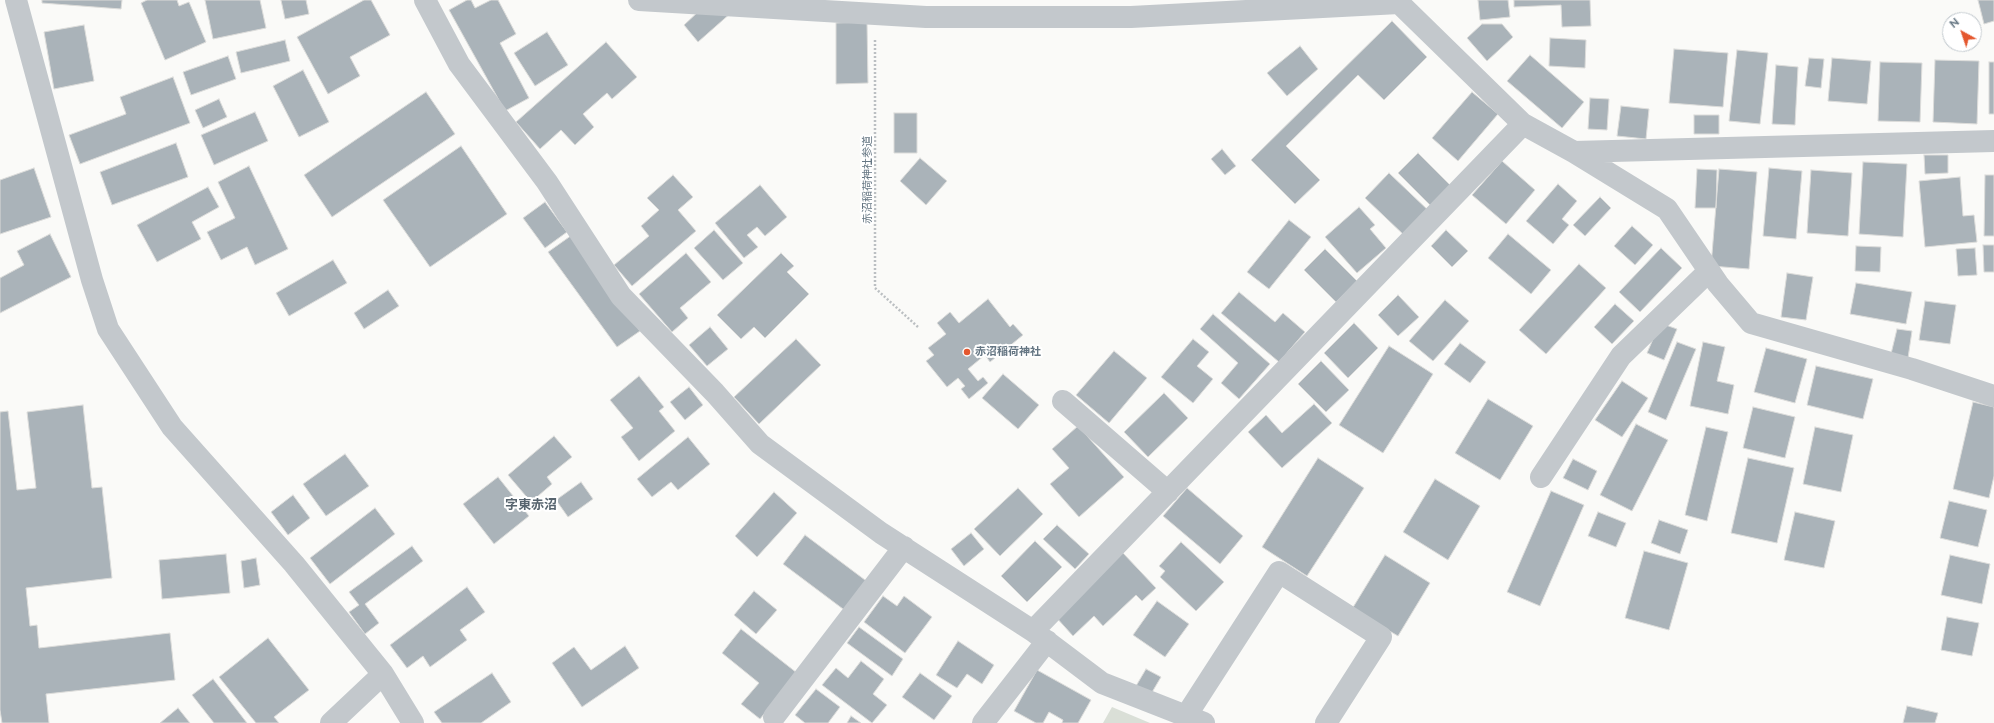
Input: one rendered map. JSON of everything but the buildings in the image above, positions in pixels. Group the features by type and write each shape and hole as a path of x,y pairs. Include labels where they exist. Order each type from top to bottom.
{"street":[{"path":"16,0 92,280 108,329 172,427 294,564 383,674 413,723"},
{"path":"425,0 459,64 547,182 621,296 715,393 760,444 881,533 1040,636 1102,683 1195,719 1279,572 1380,637 1326,723"},
{"path":"639,0 926,17 1131,17 1399,3 1523,124 1574,152 1667,209 1709,271 1751,323 1912,369 1994,396"},
{"path":"983,723 1040,636 1168,492 1523,124"},
{"path":"1574,152 1994,141"},
{"path":"1541,477 1621,356 1709,271"},
{"path":"1063,401 1168,492"},
{"path":"774,717 904,547"},
{"path":"331,723 383,674"}],"path":[{"name":"赤沼稲荷神社参道","path":"876,14 875,288 918,327"}],"shaded area":[{"path":"1112,707 1150,723 1103,723"}],"place":[{"name":"赤沼稲荷神社","path":"967,352"}],"district":[{"name":"字東赤沼","path":"531,505"}]}
